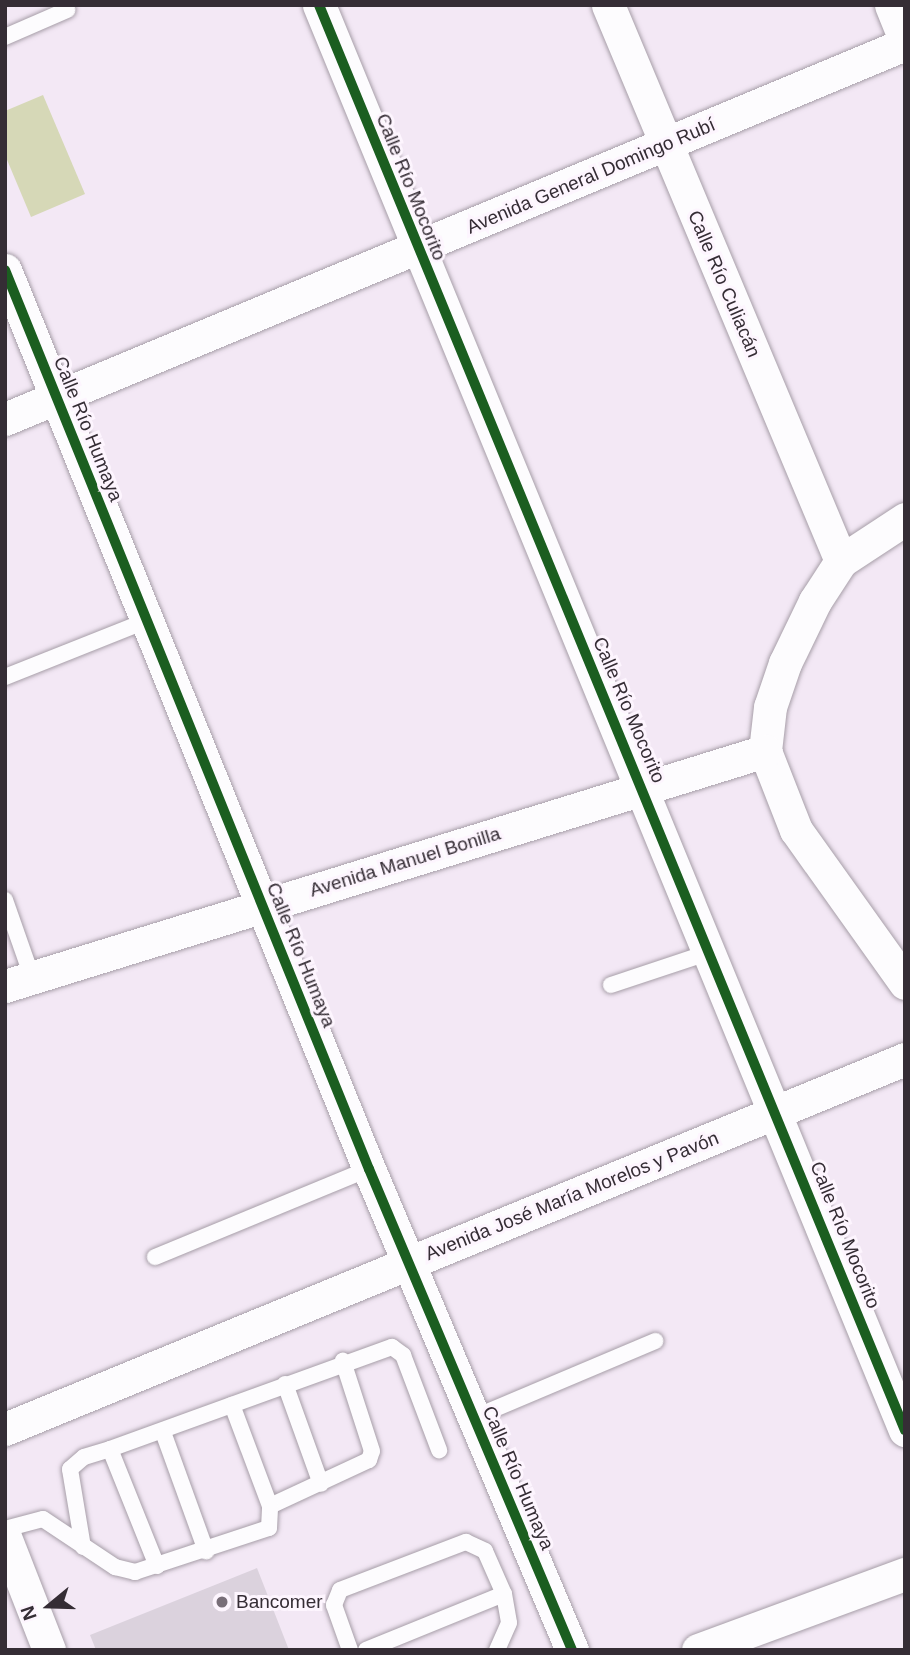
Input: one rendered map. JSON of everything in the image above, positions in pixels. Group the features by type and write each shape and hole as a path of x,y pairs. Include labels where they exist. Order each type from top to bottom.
{"street":[{"name":"Calle Río Mocorito","path":"320,5 417,249 710,952 905,1430"},
{"name":"Calle Río Culiacán","path":"608,5 842,561"},
{"path":"891,5 905,42"},
{"name":"Avenida General Domingo Rubí","path":"5,419 417,249 905,42"},
{"name":"Calle Río Humaya","path":"5,270 408,1264 572,1650"},
{"path":"905,519 842,561 785,663 771,707 765,751 796,830 905,983"},
{"name":"Avenida Manuel Bonilla","path":"19,981 765,751"},
{"name":"Avenida José María Morelos y Pavón","path":"5,1429 905,1059"},
{"path":"5,1538 49,1650"},
{"path":"698,1650 905,1574"}],"lane":[{"path":"5,37 67,10"},
{"path":"5,677 148,620"},
{"path":"5,900 19,981"},
{"path":"611,985 710,952"},
{"path":"155,1257 369,1169"},
{"path":"473,1418 655,1341"},
{"path":"83,1547 70,1469 84,1457 163,1432 370,1352 399,1350 439,1450"},
{"path":"270,1506 362,1465 372,1451 343,1361"},
{"path":"285,1384 321,1484"},
{"path":"5,1529 43,1519 126,1572 206,1551 269,1528 270,1506 232,1405"},
{"path":"163,1432 206,1551"},
{"path":"110,1449 157,1566"},
{"path":"349,1650 334,1605 340,1590 426,1555 477,1543 492,1561 504,1594 509,1623 497,1650"},
{"path":"366,1650 504,1594"}],"green space":[{"path":"43,95 85,194 31,217 5,155 5,111"}],"building":[{"name":"Bancomer","path":"257,1568 289,1650 96,1650 90,1635"}],"cycle path":[{"path":"319,5 905,1430"},
{"path":"5,270 369,1169 572,1650"}],"place":[{"name":"Bancomer","path":"222,1602"}]}
